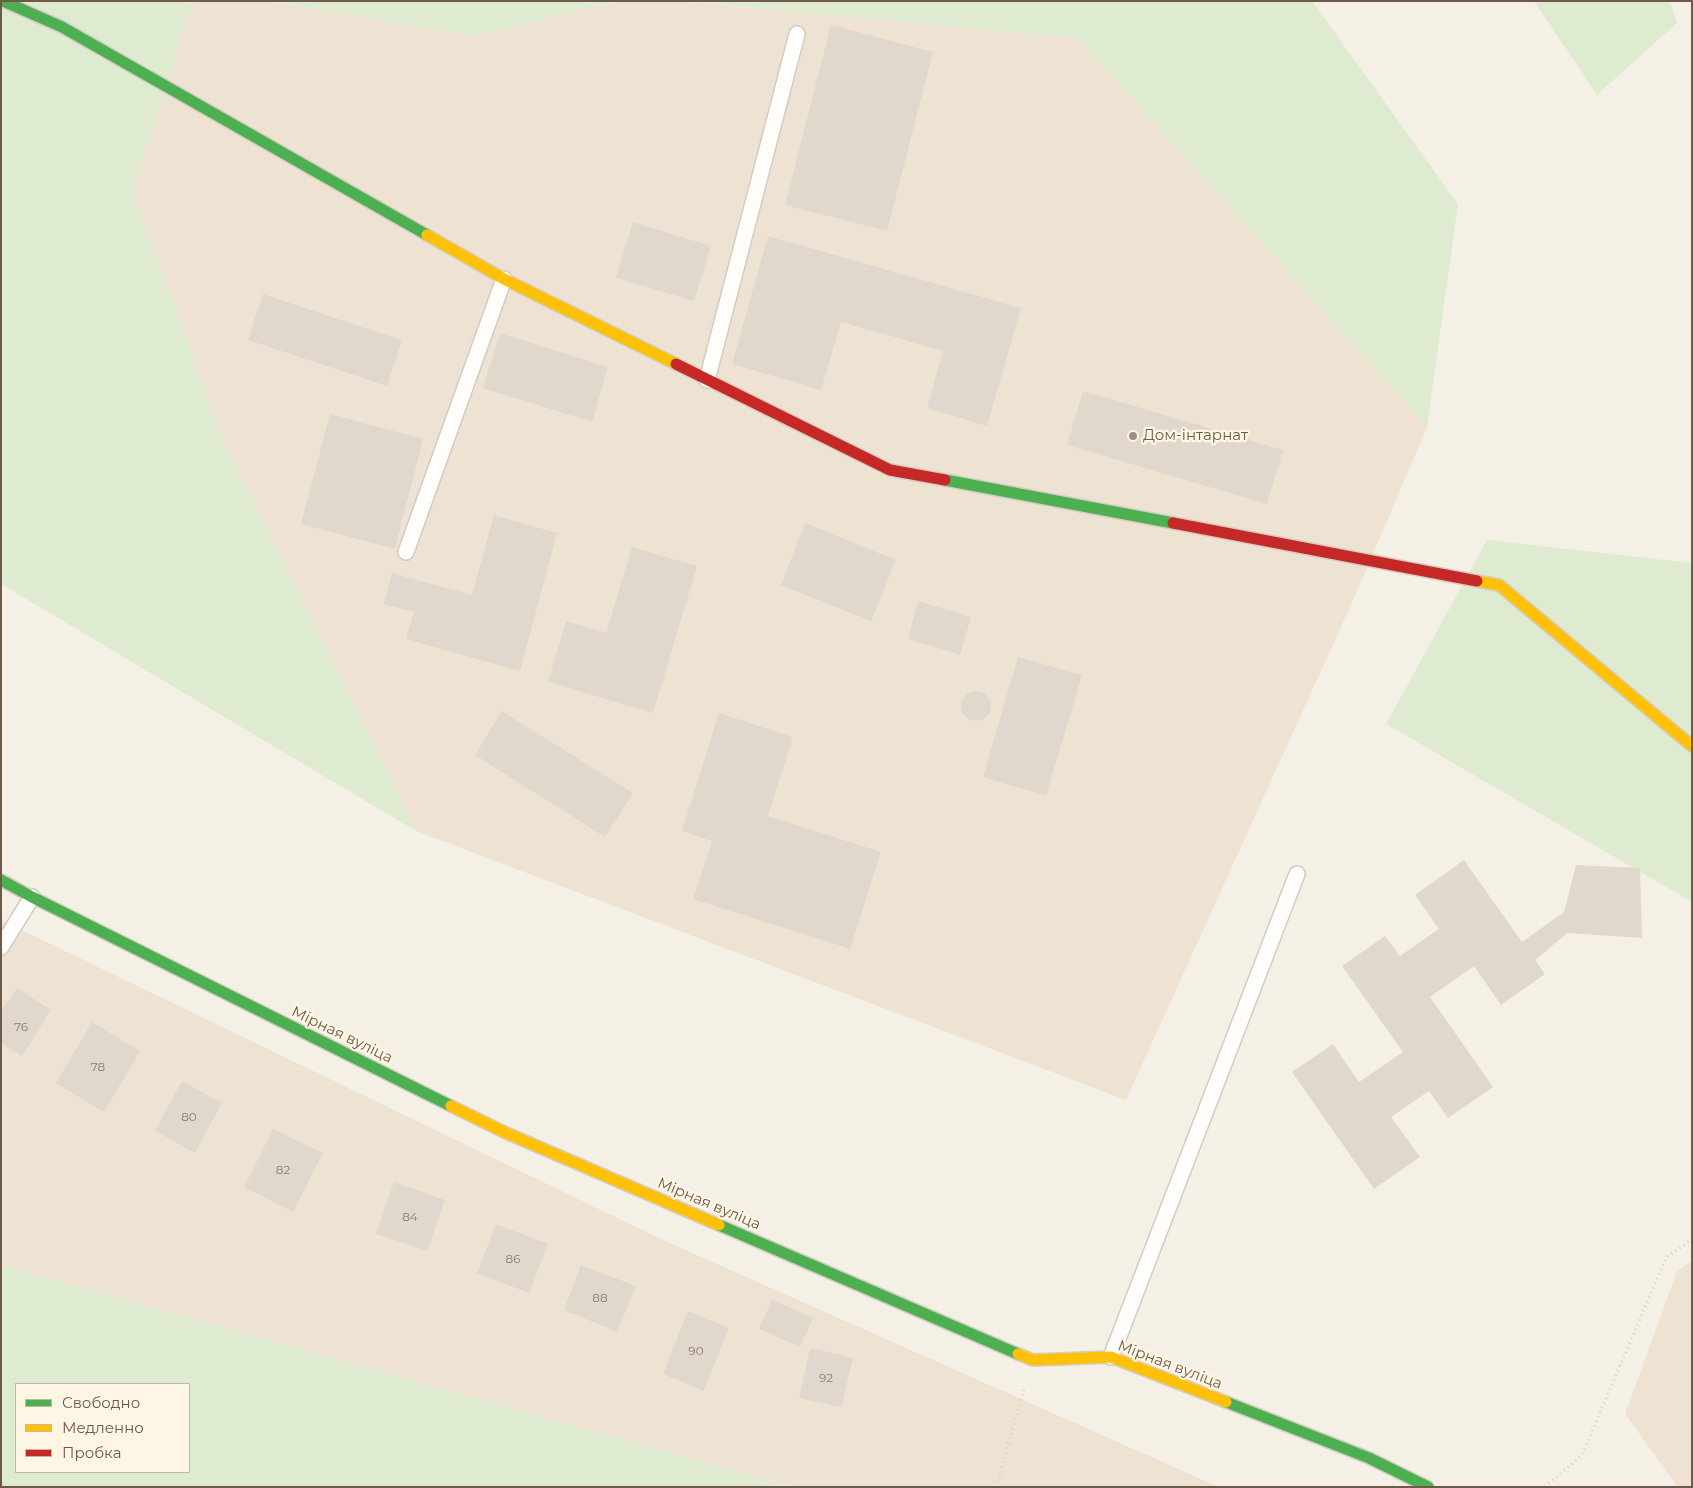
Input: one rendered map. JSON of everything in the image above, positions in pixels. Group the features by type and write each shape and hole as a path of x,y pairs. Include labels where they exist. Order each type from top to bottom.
{"street":[{"path":"3,1 62,27 504,279 890,470 1500,585 1692,746"},
{"name":"Мірная вуліца","path":"1,880 504,1132 1033,1360 1110,1357 1369,1458 1428,1487"}],"lane":[{"path":"708,380 797,34"},
{"path":"406,552 504,279"},
{"path":"1110,1357 1297,874"},
{"path":"1,947 32,897"}],"path":[{"path":"1545,1487 1582,1455 1666,1258 1692,1239"},
{"path":"996,1487 1033,1360"}],"shaded area":[{"path":"193,1 268,1 472,36 619,1 681,1 1078,38 1427,427 1355,596 1126,1100 416,831 224,442 132,190"},
{"path":"1,920 663,1240 1219,1487 791,1487 1,1265"},
{"path":"1692,1261 1692,1487 1678,1487 1625,1414 1677,1271"}],"green space":[{"path":"1,1 193,1 132,190 224,442 416,831 1,584"},
{"path":"268,1 619,1 472,36"},
{"path":"682,1 1312,1 1458,204 1427,427 1078,38"},
{"path":"1534,1 1670,1 1677,23 1597,95"},
{"path":"1487,540 1692,563 1692,902 1386,724"},
{"path":"1,1265 791,1487 1,1487"}],"building":[{"path":"831,25 933,52 887,231 785,205"},
{"path":"633,222 711,246 694,301 616,278"},
{"path":"768,236 1021,308 987,426 927,408 943,351 841,322 821,390 732,364"},
{"path":"263,294 402,340 387,386 248,340"},
{"path":"500,333 608,367 592,422 483,388"},
{"path":"1083,391 1283,450 1267,504 1067,445"},
{"path":"330,414 423,439 395,549 301,524"},
{"path":"494,515 557,533 520,671 406,639 414,612 384,604 392,573 472,595"},
{"path":"805,523 896,560 871,621 781,585"},
{"path":"632,547 697,566 653,713 548,682 566,621 606,633"},
{"path":"918,601 971,617 960,655 908,639"},
{"path":"1018,657 1082,675 1046,796 983,777"},
{"path":"976,691 987,695 991,706 987,717 976,721 965,717 961,706 965,695"},
{"path":"502,711 633,793 605,837 475,755"},
{"path":"719,713 793,737 768,816 881,852 850,949 693,899 712,841 682,831"},
{"path":"1464,860 1522,942 1564,912 1576,865 1640,868 1642,938 1567,933 1535,960 1545,974 1501,1005 1474,966 1430,997 1493,1087 1448,1118 1429,1091 1391,1117 1420,1157 1374,1189 1292,1072 1333,1044 1359,1082 1403,1052 1342,966 1385,936 1400,956 1439,929 1415,895"},
{"path":"17,988 51,1010 22,1056 1,1043 1,1011"},
{"path":"92,1022 140,1051 104,1112 56,1083"},
{"path":"182,1081 222,1103 195,1153 155,1131"},
{"path":"273,1129 323,1153 293,1212 244,1187"},
{"path":"394,1182 445,1200 427,1251 376,1234"},
{"path":"496,1224 548,1244 529,1293 477,1273"},
{"path":"581,1265 636,1286 617,1332 564,1310"},
{"path":"772,1300 813,1318 800,1347 759,1329"},
{"path":"688,1311 729,1328 704,1391 663,1374"},
{"path":"810,1348 853,1358 841,1407 799,1398"}],"traffic: fast":[{"path":"3,1 62,27 427,235"},
{"path":"945,480 1173,523"},
{"path":"1,880 451,1106"},
{"path":"719,1225 1018,1354"},
{"path":"1226,1402 1369,1458 1428,1487"}],"traffic: slow":[{"path":"427,235 504,279 676,364"},
{"path":"1477,581 1499,585 1692,746"},
{"path":"451,1106 504,1132 719,1225"},
{"path":"1018,1354 1033,1360 1111,1357 1226,1402"}],"traffic: jam":[{"path":"676,364 890,470 945,480"},
{"path":"1173,523 1477,581"}],"place":[{"name":"Дом-інтарнат","path":"1133,436"}]}
